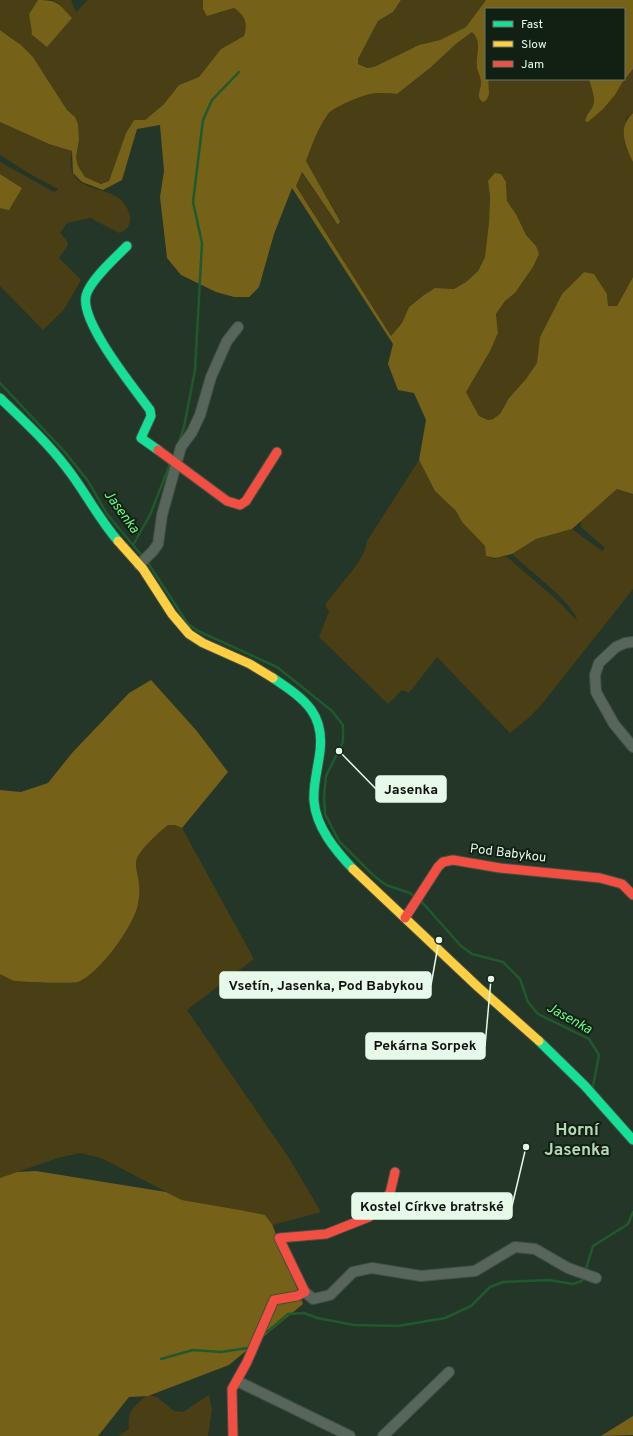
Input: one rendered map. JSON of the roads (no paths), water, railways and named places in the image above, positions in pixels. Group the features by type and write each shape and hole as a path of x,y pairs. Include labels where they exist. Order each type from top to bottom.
{"street":[{"path":"126,246 90,286 86,298 88,316 118,367 150,410 151,416 141,438 227,501 240,505 246,502 277,452"},
{"path":"144,560 158,544 162,515 175,462 181,447 192,432 200,415 211,377 227,341 238,327"},
{"path":"0,398 63,463 100,519 144,560 172,614 188,632 202,642 266,673 296,695 313,712 319,723 321,735 321,749 314,793 315,808 320,823 328,838 342,856 486,994 532,1033 575,1074 633,1140"},
{"path":"633,642 625,643 616,647 599,663 595,676 596,692 614,724 633,746"},
{"name":"Pod Babykou","path":"405,918 440,864 449,860 500,868 600,878 622,884 633,895"},
{"path":"395,1172 390,1194 369,1217 326,1234 279,1238 305,1292 313,1299 330,1295 353,1272 372,1268 421,1276 475,1271 515,1247 535,1249 568,1268 596,1278"},
{"path":"233,1436 232,1389 247,1362 274,1300 297,1296 305,1292"},
{"path":"383,1436 449,1372"},
{"path":"236,1381 350,1436"}],"waterway":[{"path":"178,445 184,427 195,370 202,243 193,202 203,120 212,100 239,72"},
{"name":"Jasenka","path":"0,383 64,451 88,481 107,514 143,557"},
{"path":"133,545 150,515 170,464"},
{"name":"Jasenka","path":"146,560 188,624 198,631 277,667 332,711 343,725 343,742 326,776 324,797 325,814 339,841 374,876 386,885 410,893 414,896"},
{"name":"Jasenka","path":"421,901 461,946 472,954 503,962 520,979 528,1002 538,1014 589,1039 599,1055 593,1086"},
{"path":"585,1272 593,1246 628,1224 633,1212"},
{"path":"267,1332 288,1314 304,1313 317,1318 354,1325 398,1326 445,1318 471,1306 490,1287 503,1282 549,1280 573,1284 582,1281 583,1276"},
{"path":"161,1359 193,1350 221,1352 248,1348"}],"place":[{"name":"Jasenka","path":"339,751"},
{"name":"Vsetín, Jasenka, Pod Babykou","path":"439,940"},
{"name":"Pekárna Sorpek","path":"491,979"},
{"name":"Kostel Církve bratrské","path":"526,1147"}],"district":[{"name":"Horní Jasenka","path":"577,1141"}]}
